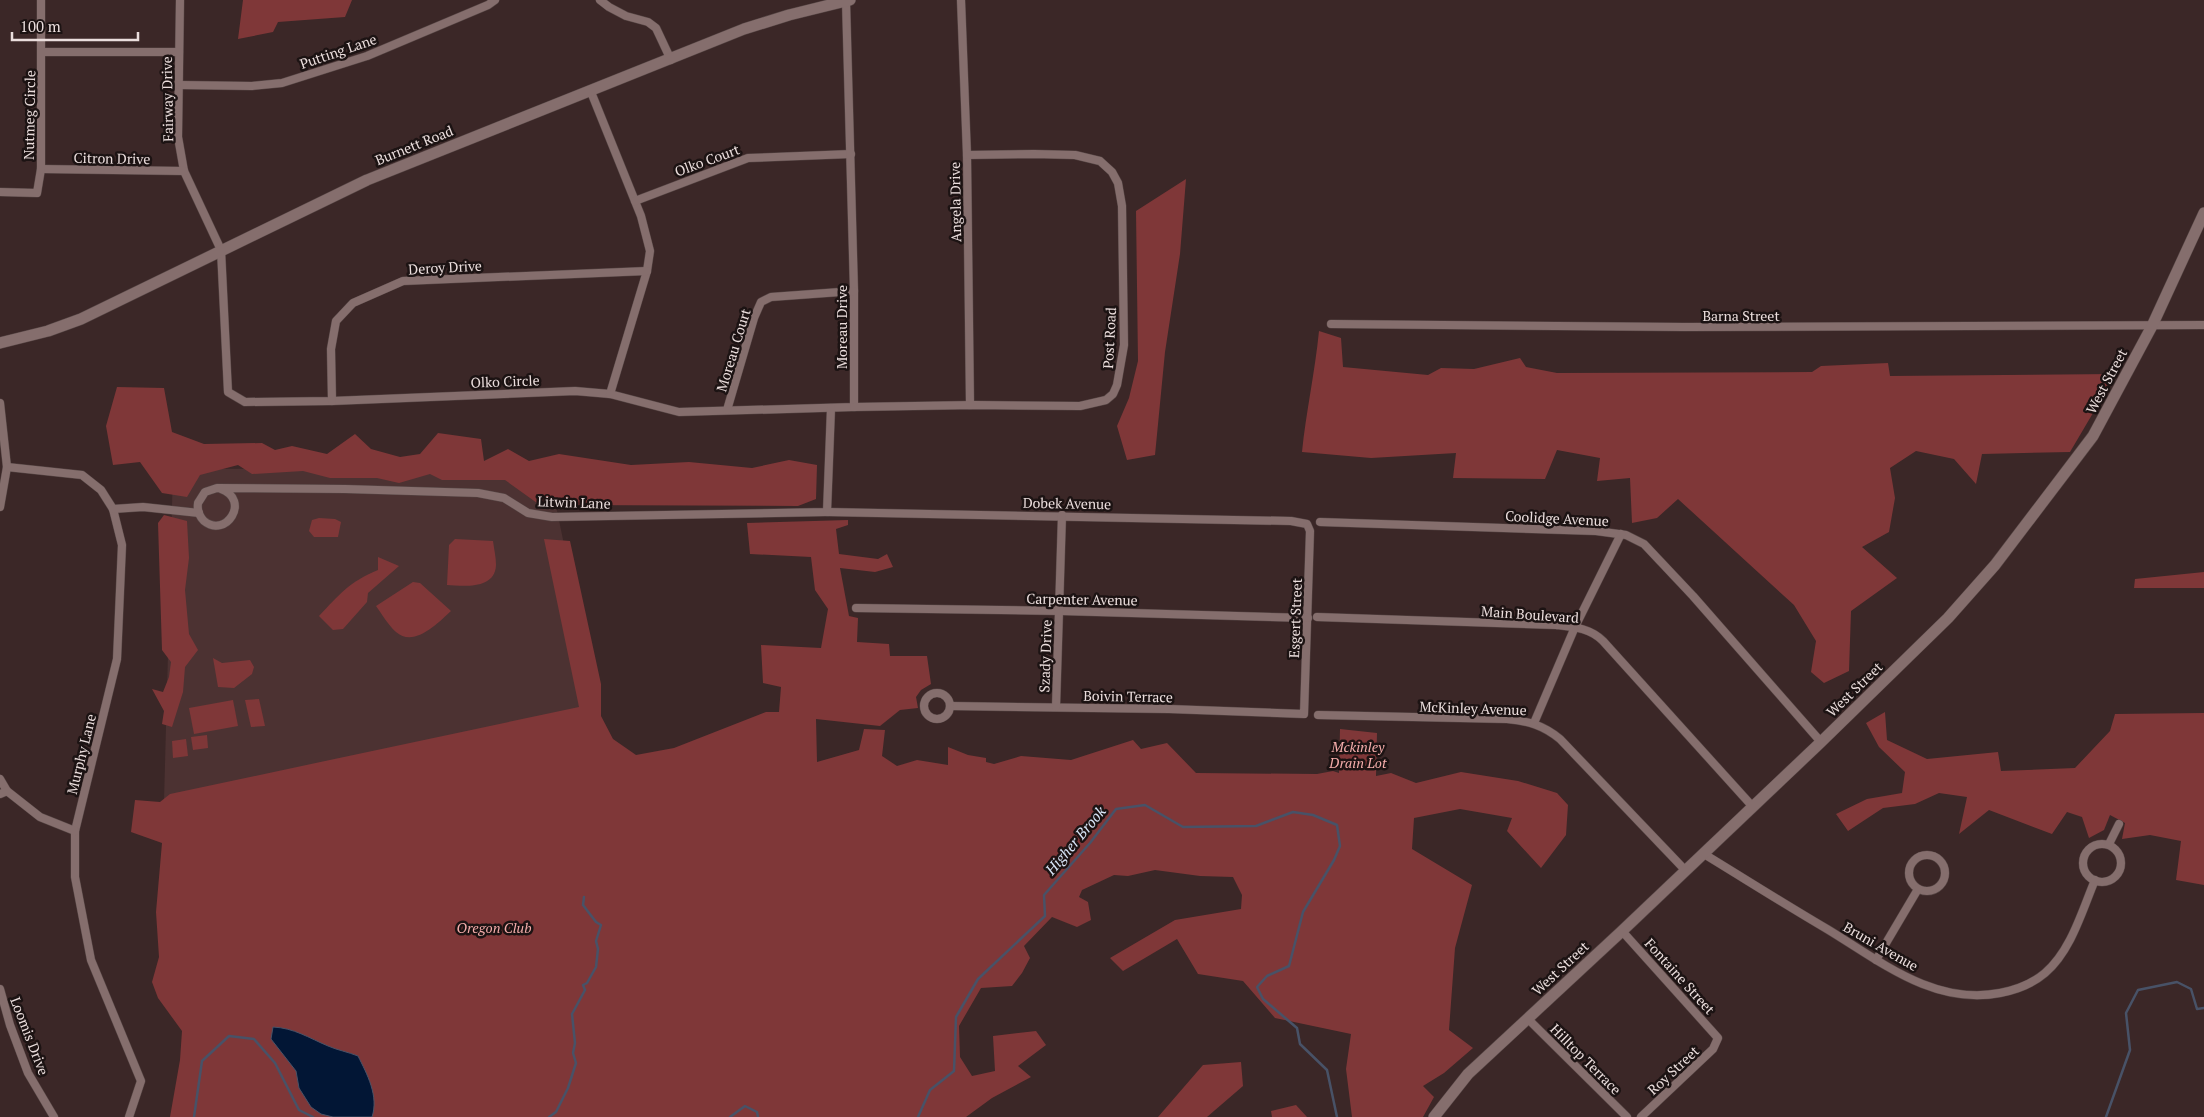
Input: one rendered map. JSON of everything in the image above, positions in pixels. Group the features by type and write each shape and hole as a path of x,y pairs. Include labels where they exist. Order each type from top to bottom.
{"main road":[{"name":"Burnett Road","path":"0,343 48,331 81,319 367,180 759,24 848,0"},
{"name":"West Street","path":"1434,1117 1468,1074 1821,742 1948,618 1995,565 2093,436 2152,326 2201,226 2204,213"}],"street":[{"name":"Nutmeg Circle","path":"0,192 37,193 41,169 42,0"},
{"name":"Fairway Drive","path":"180,0 178,137 184,171 220,250"},
{"name":"Putting Lane","path":"179,85 252,86 282,83 367,56 488,5 495,0"},
{"path":"600,0 618,12 648,22 656,28 671,60"},
{"name":"Moreau Drive","path":"848,0 854,291 854,407"},
{"name":"Angela Drive","path":"961,0 967,155 970,405"},
{"path":"42,52 179,52"},
{"path":"591,92 641,216 650,251 647,271 610,394 679,412 854,407"},
{"name":"Olko Court","path":"635,201 748,158 851,154"},
{"name":"Post Road","path":"854,407 1080,406 1106,400 1113,394 1119,380 1124,345 1120,190 1116,177 1109,167 1095,158 1075,155 967,155"},
{"name":"Citron Drive","path":"41,169 184,171"},
{"name":"Olko Circle","path":"220,250 228,392 245,402 575,390 610,394"},
{"name":"Deroy Drive","path":"332,400 331,349 336,321 353,303 404,281 647,271"},
{"name":"Moreau Court","path":"727,410 754,318 761,302 771,297 854,291"},
{"name":"Barna Street","path":"1330,324 1674,328 2204,325"},
{"path":"0,403 7,467 0,507"},
{"path":"827,512 831,408"},
{"name":"Murphy Lane","path":"7,467 82,475 101,490 113,509 122,545 117,659 75,831 75,877 91,960 141,1081 129,1117"},
{"name":"Litwin Lane","path":"221,489 345,488 478,493 504,498 528,513 552,517 827,512"},
{"path":"211,489 221,489 228,492 234,502 235,510 232,518 222,524 214,525 203,520 199,513 198,503 202,494 211,489"},
{"path":"113,509 143,507 199,513"},
{"name":"Dobek Avenue","path":"827,512 1291,521 1307,524"},
{"name":"Szady Drive","path":"1056,707 1062,516"},
{"name":"Coolidge Avenue","path":"1320,522 1596,531 1621,534 1638,540 1694,596 1821,742"},
{"name":"Esgert Street","path":"1304,714 1310,531 1307,524"},
{"path":"1534,723 1575,627 1621,534"},
{"name":"Carpenter Avenue","path":"856,608 1308,618"},
{"name":"Main Boulevard","path":"1317,617 1575,627 1592,633 1603,641 1753,807"},
{"name":"Boivin Terrace","path":"950,706 1304,714"},
{"name":"McKinley Avenue","path":"1318,715 1507,719 1534,723 1546,728 1560,739 1686,871"},
{"path":"0,779 3,792 40,817 75,831"},
{"path":"2109,844 2120,824"},
{"path":"2109,844 2120,854 2121,870 2110,880 2103,882 2095,880 2086,872 2083,864 2084,856 2092,846 2109,844"},
{"name":"Bruni Avenue","path":"1704,854 1876,960 1913,980 1952,993 1988,995 2023,986 2045,973 2061,955 2095,880"},
{"path":"1923,855 1937,858 1945,869 1942,883 1932,891 1918,889 1909,878 1911,864 1923,855"},
{"path":"1876,960 1918,889"},
{"name":"Fontaine Street","path":"1622,931 1718,1038"},
{"name":"Loomis Drive","path":"0,989 10,1025 28,1073 54,1117"},
{"name":"Hilltop Terrace","path":"1528,1019 1627,1117"},
{"name":"Roy Street","path":"1641,1117 1713,1049 1718,1038"}],"shaded area":[{"path":"548,468 599,711 164,801 173,469"}],"green space":[{"path":"243,0 352,0 345,17 278,22 273,32 238,39"},
{"path":"1186,179 1180,254 1165,352 1155,455 1127,460 1117,426 1129,398 1138,361 1136,211"},
{"path":"1319,331 1341,338 1343,367 1428,375 1441,368 1474,369 1520,358 1526,367 1557,373 1812,372 1821,366 1888,363 1890,376 2116,374 2070,452 1982,454 1976,484 1954,459 1916,451 1890,468 1895,498 1889,532 1862,547 1897,578 1851,611 1849,671 1824,683 1811,672 1816,641 1794,605 1678,499 1657,518 1632,523 1630,478 1597,481 1600,458 1557,450 1545,479 1453,478 1456,453 1371,458 1302,452"},
{"path":"117,387 164,388 172,432 204,444 262,443 275,450 292,446 327,454 355,434 371,449 400,457 420,454 438,433 481,439 484,461 508,449 529,461 559,454 631,465 689,462 752,468 789,460 817,465 816,499 798,506 562,505 537,503 505,480 442,480 430,474 399,483 377,478 330,478 303,471 252,474 238,465 200,475 187,497 162,493 140,462 113,465 106,426"},
{"path":"164,515 187,521 189,558 185,590 189,634 198,650 185,667 183,692 172,727 162,724 164,711 152,689 163,692 169,677 171,662 162,650 158,523"},
{"path":"319,518 335,519 341,522 338,537 314,537 309,531 312,520"},
{"path":"848,520 848,525 836,529 839,554 878,559 887,554 893,567 875,572 840,568 849,616 858,618 857,642 889,644 890,656 927,656 931,684 921,690 916,697 918,708 900,710 880,726 816,719 817,762 859,750 864,729 885,730 882,756 897,766 917,760 948,765 948,747 968,755 986,758 986,762 994,764 1021,756 1071,760 1133,740 1141,749 1167,743 1196,773 1317,774 1333,771 1339,773 1340,729 1377,733 1376,776 1391,773 1416,783 1461,772 1518,781 1557,793 1568,805 1566,835 1541,868 1507,831 1512,818 1460,809 1414,818 1412,849 1472,885 1455,948 1449,1030 1473,1048 1444,1073 1423,1086 1434,1097 1423,1117 1352,1117 1346,1069 1351,1034 1275,1018 1243,981 1198,974 1177,939 1123,971 1110,958 1175,920 1241,909 1242,895 1233,877 1200,876 1155,870 1128,876 1114,875 1082,890 1079,897 1088,902 1091,920 1077,927 1052,917 1024,946 1030,958 1012,986 981,988 959,1026 960,1057 972,1076 995,1071 993,1036 1036,1031 1046,1045 1018,1066 1031,1077 992,1098 966,1117 170,1117 180,1060 182,1031 158,998 152,982 159,957 156,912 162,843 131,832 135,800 160,802 170,794 579,707 544,539 570,541 601,684 601,716 613,739 636,755 674,748 766,712 779,712 781,687 763,683 761,645 821,648 828,609 815,590 811,557 750,554 747,523"},
{"path":"455,539 493,541 496,565 490,579 477,585 447,585 449,545"},
{"path":"378,557 399,566 368,593 367,602 343,629 333,630 319,616 352,584 378,570"},
{"path":"2204,572 2204,588 2134,588 2135,579"},
{"path":"413,582 420,583 451,611 433,627 418,636 410,637 396,632 376,606"},
{"path":"213,658 222,663 250,660 254,667 252,674 234,688 218,687"},
{"path":"259,699 265,726 251,727 245,700"},
{"path":"233,700 238,726 194,734 189,708"},
{"path":"1885,712 1887,740 1927,759 1998,752 2001,771 2075,768 2110,731 2115,714 2204,713 2204,885 2176,880 2181,841 2150,835 2122,839 2125,823 2110,815 2104,830 2089,838 2082,817 2067,812 2052,834 1989,810 1959,834 1967,797 1939,793 1915,804 1883,808 1848,831 1836,814 1867,799 1902,793 1905,772 1879,747 1866,723"},
{"path":"207,735 208,748 193,750 191,737"},
{"path":"186,739 188,756 173,758 172,741"},
{"path":"1241,1062 1243,1086 1207,1117 1158,1117 1203,1065"},
{"path":"1296,1105 1307,1117 1272,1117 1271,1111"}],"water":[{"path":"273,1027 295,1031 331,1047 358,1056 373,1093 374,1109 372,1117 333,1117 321,1114 311,1107 299,1088 296,1071 271,1039"}],"waterway":[{"name":"Higher Brook","path":"918,1117 930,1090 954,1071 956,1017 978,979 1045,916 1044,895 1090,843 1116,809 1145,805 1183,827 1256,826 1293,812 1313,815 1337,825 1340,846 1334,860 1303,912 1289,966 1267,976 1257,987 1263,999 1297,1028 1300,1044 1327,1070 1337,1117"},
{"path":"549,1117 556,1112 568,1088 576,1063 573,1053 575,1043 572,1014 585,990 583,985 587,983 596,967 598,949 596,941 601,925 596,922 583,905 584,897"},
{"name":"Higher Brook","path":"2106,1117 2130,1050 2126,1013 2138,990 2177,982 2191,989 2197,1009 2204,1008"},
{"path":"194,1117 202,1061 229,1036 254,1039 275,1063 299,1110 313,1117"},
{"path":"730,1117 745,1106 757,1112 758,1117"}],"park label":[{"name":"Mckinley Drain Lot","path":"1358,754"},
{"name":"Oregon Club","path":"494,927"}]}
